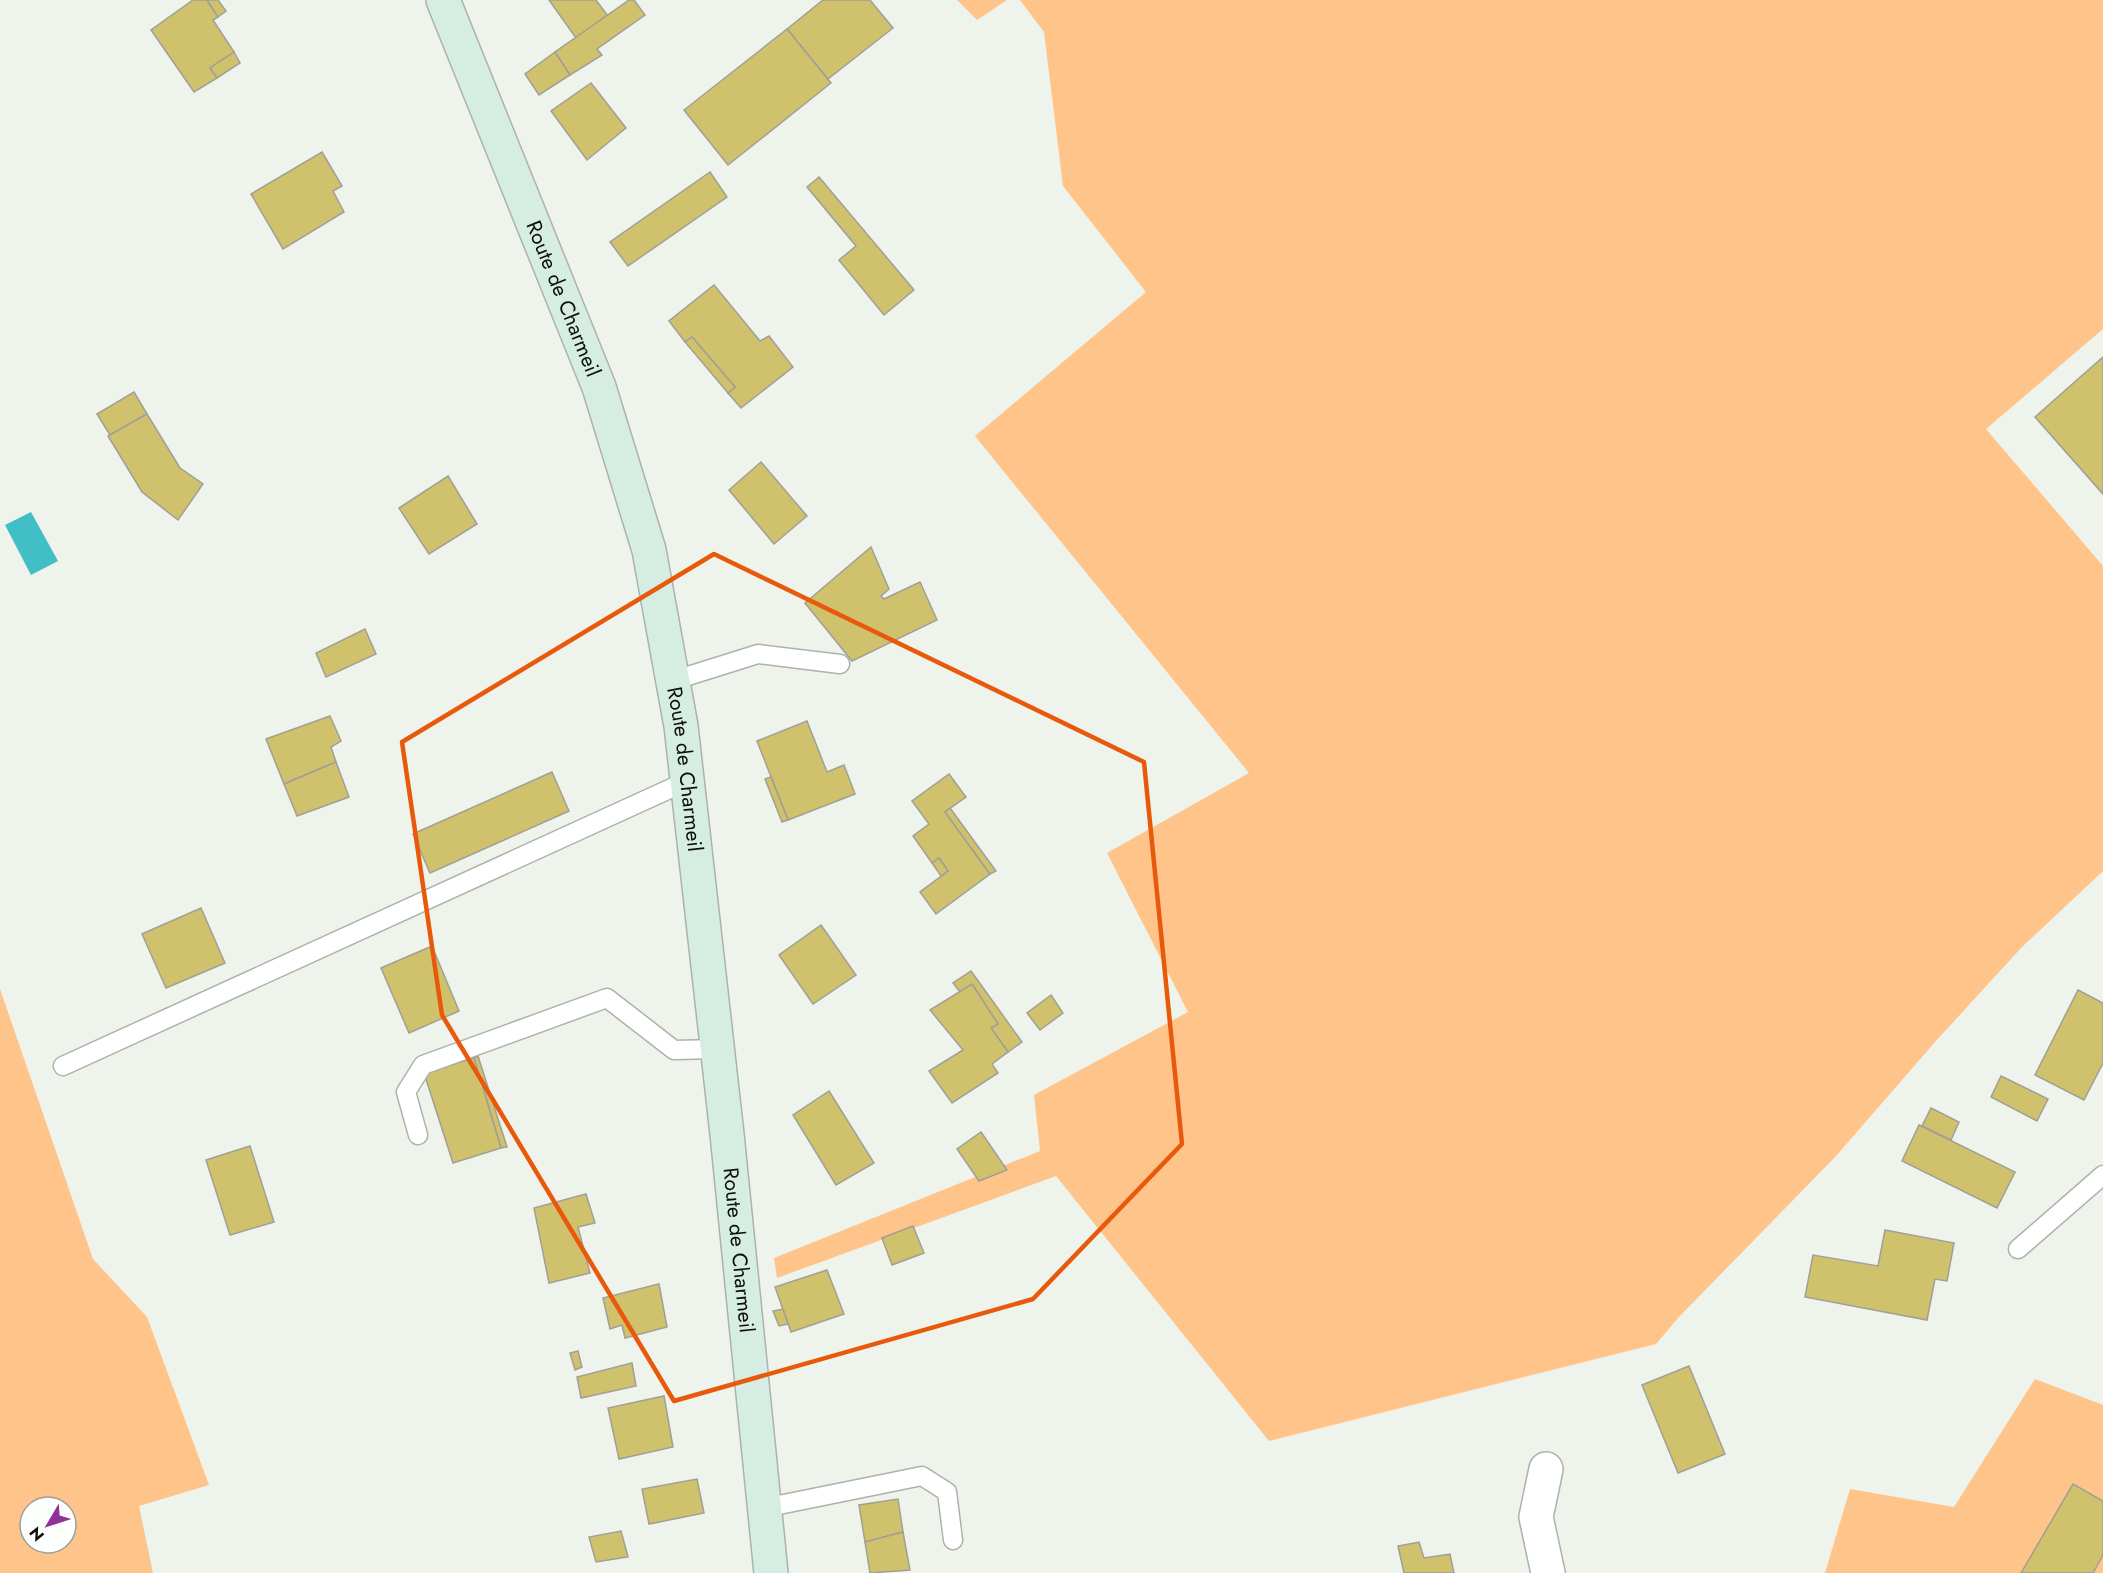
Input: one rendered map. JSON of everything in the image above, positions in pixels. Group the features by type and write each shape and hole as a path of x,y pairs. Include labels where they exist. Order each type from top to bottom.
{"main road":[{"name":"Route de Charmeil","path":"443,0 599,387 649,550 687,781 771,1573"}],"street":[{"path":"1546,1469 1536,1517 1548,1573"}],"lane":[{"path":"672,681 758,654 840,664"},
{"path":"63,1066 687,781"},
{"path":"418,1135 406,1092 423,1065 607,998 674,1050 717,1049"},
{"path":"2018,1249 2103,1175"},
{"path":"764,1508 922,1476 947,1492 953,1540"}],"highlighted area":[{"path":"714,554 1144,762 1182,1144 1033,1299 674,1401 442,1015 402,742"}],"shaded area":[{"path":"957,0 1007,0 977,20"},
{"path":"1020,0 2103,0 2103,329 1986,429 2103,566 2103,871 2021,948 1836,1156 1678,1318 1656,1344 1269,1441 1056,1176 777,1278 774,1258 1040,1151 1034,1095 1188,1012 1107,853 1249,773 975,436 1146,292 1063,186 1044,32"},
{"path":"0,989 93,1259 147,1317 209,1485 139,1506 153,1573 0,1573"},
{"path":"2035,1379 2103,1405 2103,1573 1825,1573 1850,1489 1954,1507"}],"water":[{"path":"31,512 58,561 31,575 5,525"}],"building":[{"path":"193,0 207,0 218,17 213,20 234,52 210,68 217,78 194,92 151,30"},
{"path":"207,0 218,0 226,11 218,17"},
{"path":"549,0 596,0 608,16 576,38"},
{"path":"629,0 634,0 645,15 597,49 602,55 570,75 555,52"},
{"path":"823,0 870,0 893,28 828,79 787,29"},
{"path":"787,29 831,83 728,165 684,110"},
{"path":"234,52 240,63 217,78 210,68"},
{"path":"555,52 570,75 539,95 525,74"},
{"path":"591,83 626,128 587,160 551,111"},
{"path":"322,152 342,186 333,191 344,212 283,249 251,194"},
{"path":"710,172 727,197 628,266 610,242"},
{"path":"819,177 914,290 884,315 839,260 856,246 807,187"},
{"path":"714,285 760,341 769,336 793,367 741,408 728,393 735,387 692,337 685,342 669,321"},
{"path":"692,337 735,387 728,393 685,342"},
{"path":"2103,357 2103,494 2035,417"},
{"path":"134,392 147,414 110,435 97,414"},
{"path":"147,414 180,468 203,484 178,520 142,492 108,436"},
{"path":"761,462 807,516 774,544 729,490"},
{"path":"448,476 477,524 429,554 399,508"},
{"path":"871,547 889,589 881,596 884,599 920,582 937,620 852,661 805,603"},
{"path":"365,629 376,654 326,677 316,653"},
{"path":"330,716 341,741 331,747 336,762 284,784 266,739"},
{"path":"807,721 827,772 844,765 855,794 788,820 757,741"},
{"path":"336,762 349,797 297,816 284,784"},
{"path":"552,772 569,811 430,873 413,834"},
{"path":"949,774 966,797 945,812 990,874 936,914 920,892 948,871 939,858 932,863 913,836 929,824 912,801"},
{"path":"771,777 788,820 782,822 765,779"},
{"path":"950,808 996,871 990,874 945,812"},
{"path":"939,858 948,871 941,876 932,863"},
{"path":"201,908 225,963 166,988 142,934"},
{"path":"821,925 856,975 813,1004 779,955"},
{"path":"432,946 459,1011 409,1033 381,968"},
{"path":"971,971 1022,1042 1008,1052 991,1028 998,1024 972,984 960,992 953,983"},
{"path":"972,984 998,1024 991,1028 1008,1052 992,1064 998,1073 952,1103 929,1071 963,1050 930,1010"},
{"path":"2078,990 2103,1003 2103,1063 2084,1100 2035,1075"},
{"path":"1051,995 1063,1013 1040,1030 1027,1013"},
{"path":"478,1056 507,1147 501,1148 474,1058"},
{"path":"474,1058 501,1148 453,1163 424,1073"},
{"path":"2001,1076 2048,1099 2037,1121 1991,1097"},
{"path":"829,1091 874,1163 836,1185 793,1115"},
{"path":"1931,1108 1959,1122 1951,1140 1922,1126"},
{"path":"1919,1125 2015,1172 1997,1208 1902,1161"},
{"path":"981,1132 1007,1170 979,1181 957,1149"},
{"path":"250,1146 274,1222 230,1235 206,1160"},
{"path":"586,1194 595,1223 578,1227 590,1273 549,1283 534,1208"},
{"path":"913,1226 924,1253 892,1265 882,1238"},
{"path":"1885,1230 1954,1243 1947,1281 1935,1279 1927,1320 1805,1297 1813,1255 1878,1266"},
{"path":"827,1270 844,1314 791,1332 775,1287"},
{"path":"659,1284 667,1327 625,1338 622,1325 610,1329 603,1298"},
{"path":"783,1309 788,1324 779,1326 773,1311"},
{"path":"578,1351 582,1367 575,1370 570,1353"},
{"path":"632,1363 636,1386 581,1398 577,1377"},
{"path":"1689,1366 1725,1454 1678,1473 1642,1385"},
{"path":"664,1396 673,1447 619,1459 608,1408"},
{"path":"697,1479 704,1513 649,1524 642,1489"},
{"path":"2073,1484 2103,1501 2103,1555 2093,1573 2021,1573"},
{"path":"898,1499 903,1532 865,1542 859,1505"},
{"path":"621,1531 628,1557 596,1562 589,1537"},
{"path":"903,1532 910,1570 870,1573 865,1542"},
{"path":"1419,1542 1424,1558 1450,1554 1454,1573 1404,1573 1398,1546"}]}
